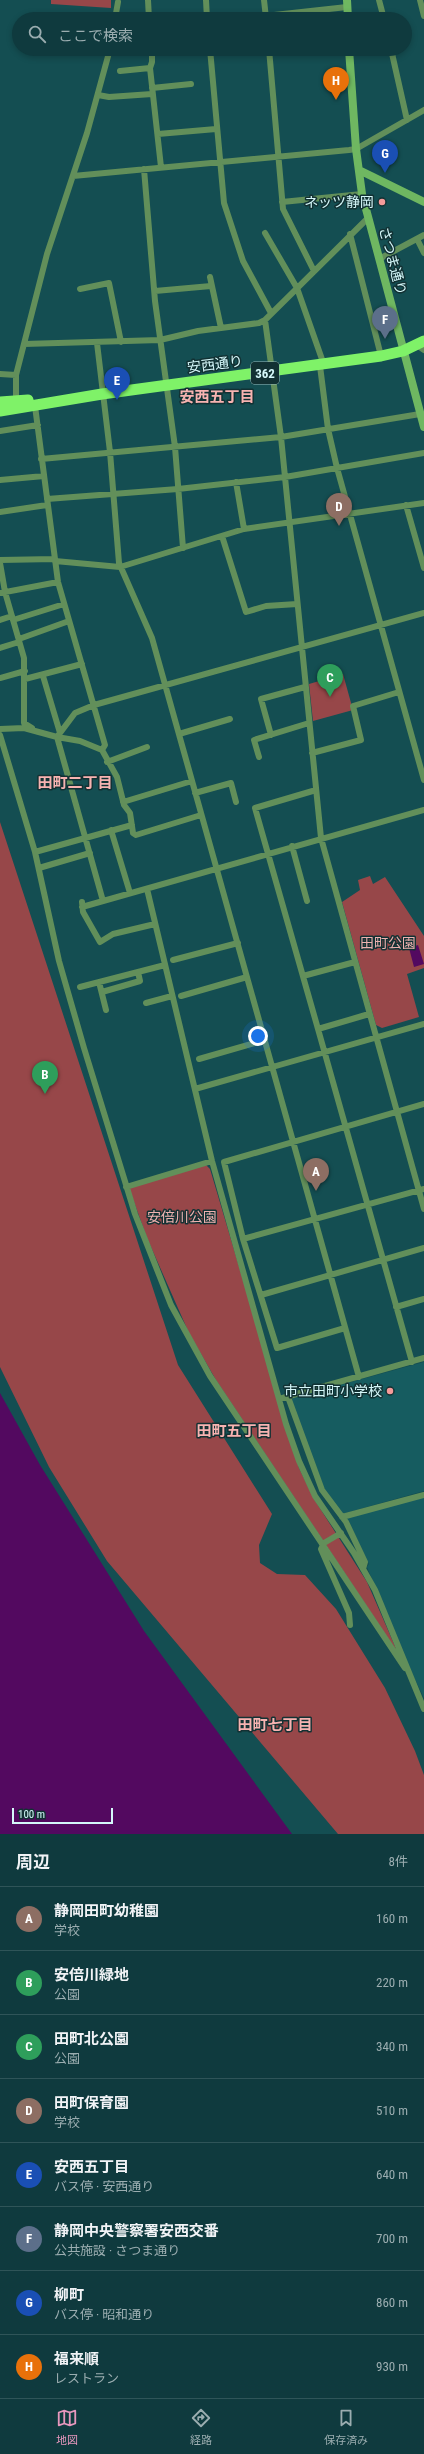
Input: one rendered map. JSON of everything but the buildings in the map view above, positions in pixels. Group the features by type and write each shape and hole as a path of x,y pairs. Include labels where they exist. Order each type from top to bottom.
{"highway":[{"name":"安西通り","path":"0,411 166,385 322,366 403,351"},
{"name":"安西通り","path":"0,402 102,394"}],"street":[{"path":"148,0 149,12"},
{"path":"206,0 207,12"},
{"path":"264,0 265,12"},
{"path":"379,0 382,12"},
{"path":"420,0 424,16"},
{"path":"116,12 118,1"},
{"path":"295,12 347,3"},
{"path":"16,401 16,375 52,234 73,176 98,95 108,56"},
{"path":"152,56 150,68 161,168"},
{"path":"211,56 219,162 224,203 243,261 271,313"},
{"path":"270,56 283,209 314,271"},
{"name":"さつま通り","path":"349,56 356,149 362,194 424,427"},
{"path":"393,56 407,120"},
{"path":"120,71 150,68"},
{"path":"98,95 109,97 191,84"},
{"path":"73,176 356,149 424,110"},
{"path":"158,134 216,129"},
{"path":"144,169 160,340 175,447 183,548"},
{"path":"359,170 424,202"},
{"path":"282,202 362,194"},
{"path":"24,344 160,340 221,328 249,326 266,320 271,313 368,218"},
{"path":"265,233 297,288 322,366 328,429 337,468 424,780"},
{"path":"350,234 381,356"},
{"path":"379,259 424,235"},
{"path":"417,239 424,253"},
{"path":"210,277 221,328"},
{"path":"80,289 109,283 121,342"},
{"path":"155,291 211,286"},
{"path":"266,320 274,372 290,521 305,687 321,838 396,1112 422,1189 424,1209"},
{"path":"97,343 110,452 120,567 152,638 166,684 201,815 248,977 314,1220 359,1377"},
{"path":"403,351 422,346"},
{"path":"0,374 16,375"},
{"path":"35,406 58,582 105,745 102,750"},
{"path":"41,459 281,437 420,414"},
{"path":"0,432 38,425"},
{"path":"0,512 47,502 285,477 424,453"},
{"path":"0,480 44,476"},
{"path":"236,482 244,529"},
{"path":"0,560 55,560 120,567 244,529 290,521 424,503"},
{"path":"406,505 424,568"},
{"path":"222,536 246,612 266,606 297,604"},
{"path":"0,563 3,593 13,618 25,671 24,723 40,733"},
{"path":"3,593 58,582"},
{"path":"0,620 13,618 64,604"},
{"path":"59,735 74,713 94,705 301,646 424,613"},
{"path":"0,648 69,621"},
{"path":"25,679 42,676 82,664"},
{"path":"0,678 25,671"},
{"path":"42,676 103,901"},
{"path":"271,735 261,699 305,687"},
{"path":"312,752 361,740 353,706 399,692"},
{"path":"179,734 230,719"},
{"path":"259,758 254,740 309,723"},
{"path":"0,729 24,728 40,733 59,735 102,750 107,762 117,777 123,802 130,813 133,833 136,835 201,815"},
{"path":"0,735 35,852 59,961 126,1187 159,1276 185,1334 210,1376 406,1668"},
{"path":"107,762 146,748"},
{"path":"123,802 192,781"},
{"path":"195,793 230,783 236,802"},
{"path":"316,790 255,808 412,1362"},
{"path":"155,924 113,934 100,942 83,912 82,904 103,901 292,846 424,810"},
{"path":"35,852 132,825"},
{"path":"111,830 130,893"},
{"path":"292,846 307,901"},
{"path":"39,868 90,853"},
{"path":"147,888 212,1161 279,1400 307,1480 315,1496 341,1532 375,1590 424,1709"},
{"path":"173,960 238,943"},
{"path":"302,976 355,962"},
{"path":"80,987 165,965"},
{"path":"102,992 140,981 138,972"},
{"path":"181,996 248,977"},
{"path":"99,982 106,1010"},
{"path":"146,1004 172,996"},
{"path":"318,1029 369,1014"},
{"path":"195,1089 424,1024"},
{"path":"199,1059 265,1040"},
{"path":"345,1328 277,1348 243,1239 224,1162 424,1104"},
{"path":"126,1187 212,1161"},
{"path":"243,1239 422,1189"},
{"path":"261,1295 424,1248"},
{"path":"396,1307 424,1299"},
{"path":"279,1400 424,1358"},
{"path":"288,1397 322,1490 342,1517 365,1562 363,1568"},
{"path":"342,1517 424,1495"},
{"path":"322,1545 341,1532"},
{"path":"322,1545 322,1554 349,1613 350,1625"}],"shaded area":[{"path":"418,945 424,964 414,967 409,948"},
{"path":"424,1362 424,1491 342,1514 324,1488 291,1402 293,1398"},
{"path":"0,1393 40,1465 144,1631 292,1834 0,1834"},
{"path":"424,1497 424,1698 406,1661 367,1567 369,1564 347,1518"}],"green space":[{"path":"51,0 111,0 111,8 51,4"},
{"path":"343,674 353,710 313,721 309,684"},
{"path":"0,822 178,1365 272,1514 259,1545 260,1563 277,1574 305,1575 336,1609 385,1688 415,1751 424,1775 424,1834 338,1834 107,1561 49,1467 0,1367"},
{"name":"田町公園","path":"370,876 373,884 385,877 424,936 424,968 407,974 419,1017 382,1028 376,1025 342,902 360,890 358,880"},
{"name":"安倍川公園","path":"206,1165 210,1169 299,1468 314,1499 367,1582 398,1653 216,1380 189,1333 147,1238 129,1188"}],"place":[{"name":"福来順","path":"336,100"},
{"name":"柳町","path":"385,173"},
{"name":"ネッツ静岡","path":"382,202"},
{"name":"静岡中央警察署安西交番","path":"385,339"},
{"name":"安西五丁目","path":"117,400"},
{"name":"田町保育園","path":"339,526"},
{"name":"田町北公園","path":"330,697"},
{"name":"安倍川緑地","path":"45,1094"},
{"name":"静岡田町幼稚園","path":"316,1191"},
{"name":"市立田町小学校","path":"390,1391"}],"district":[{"name":"安西五丁目","path":"217,397"},
{"name":"田町二丁目","path":"75,783"},
{"name":"田町五丁目","path":"234,1431"},
{"name":"田町七丁目","path":"275,1725"}]}
